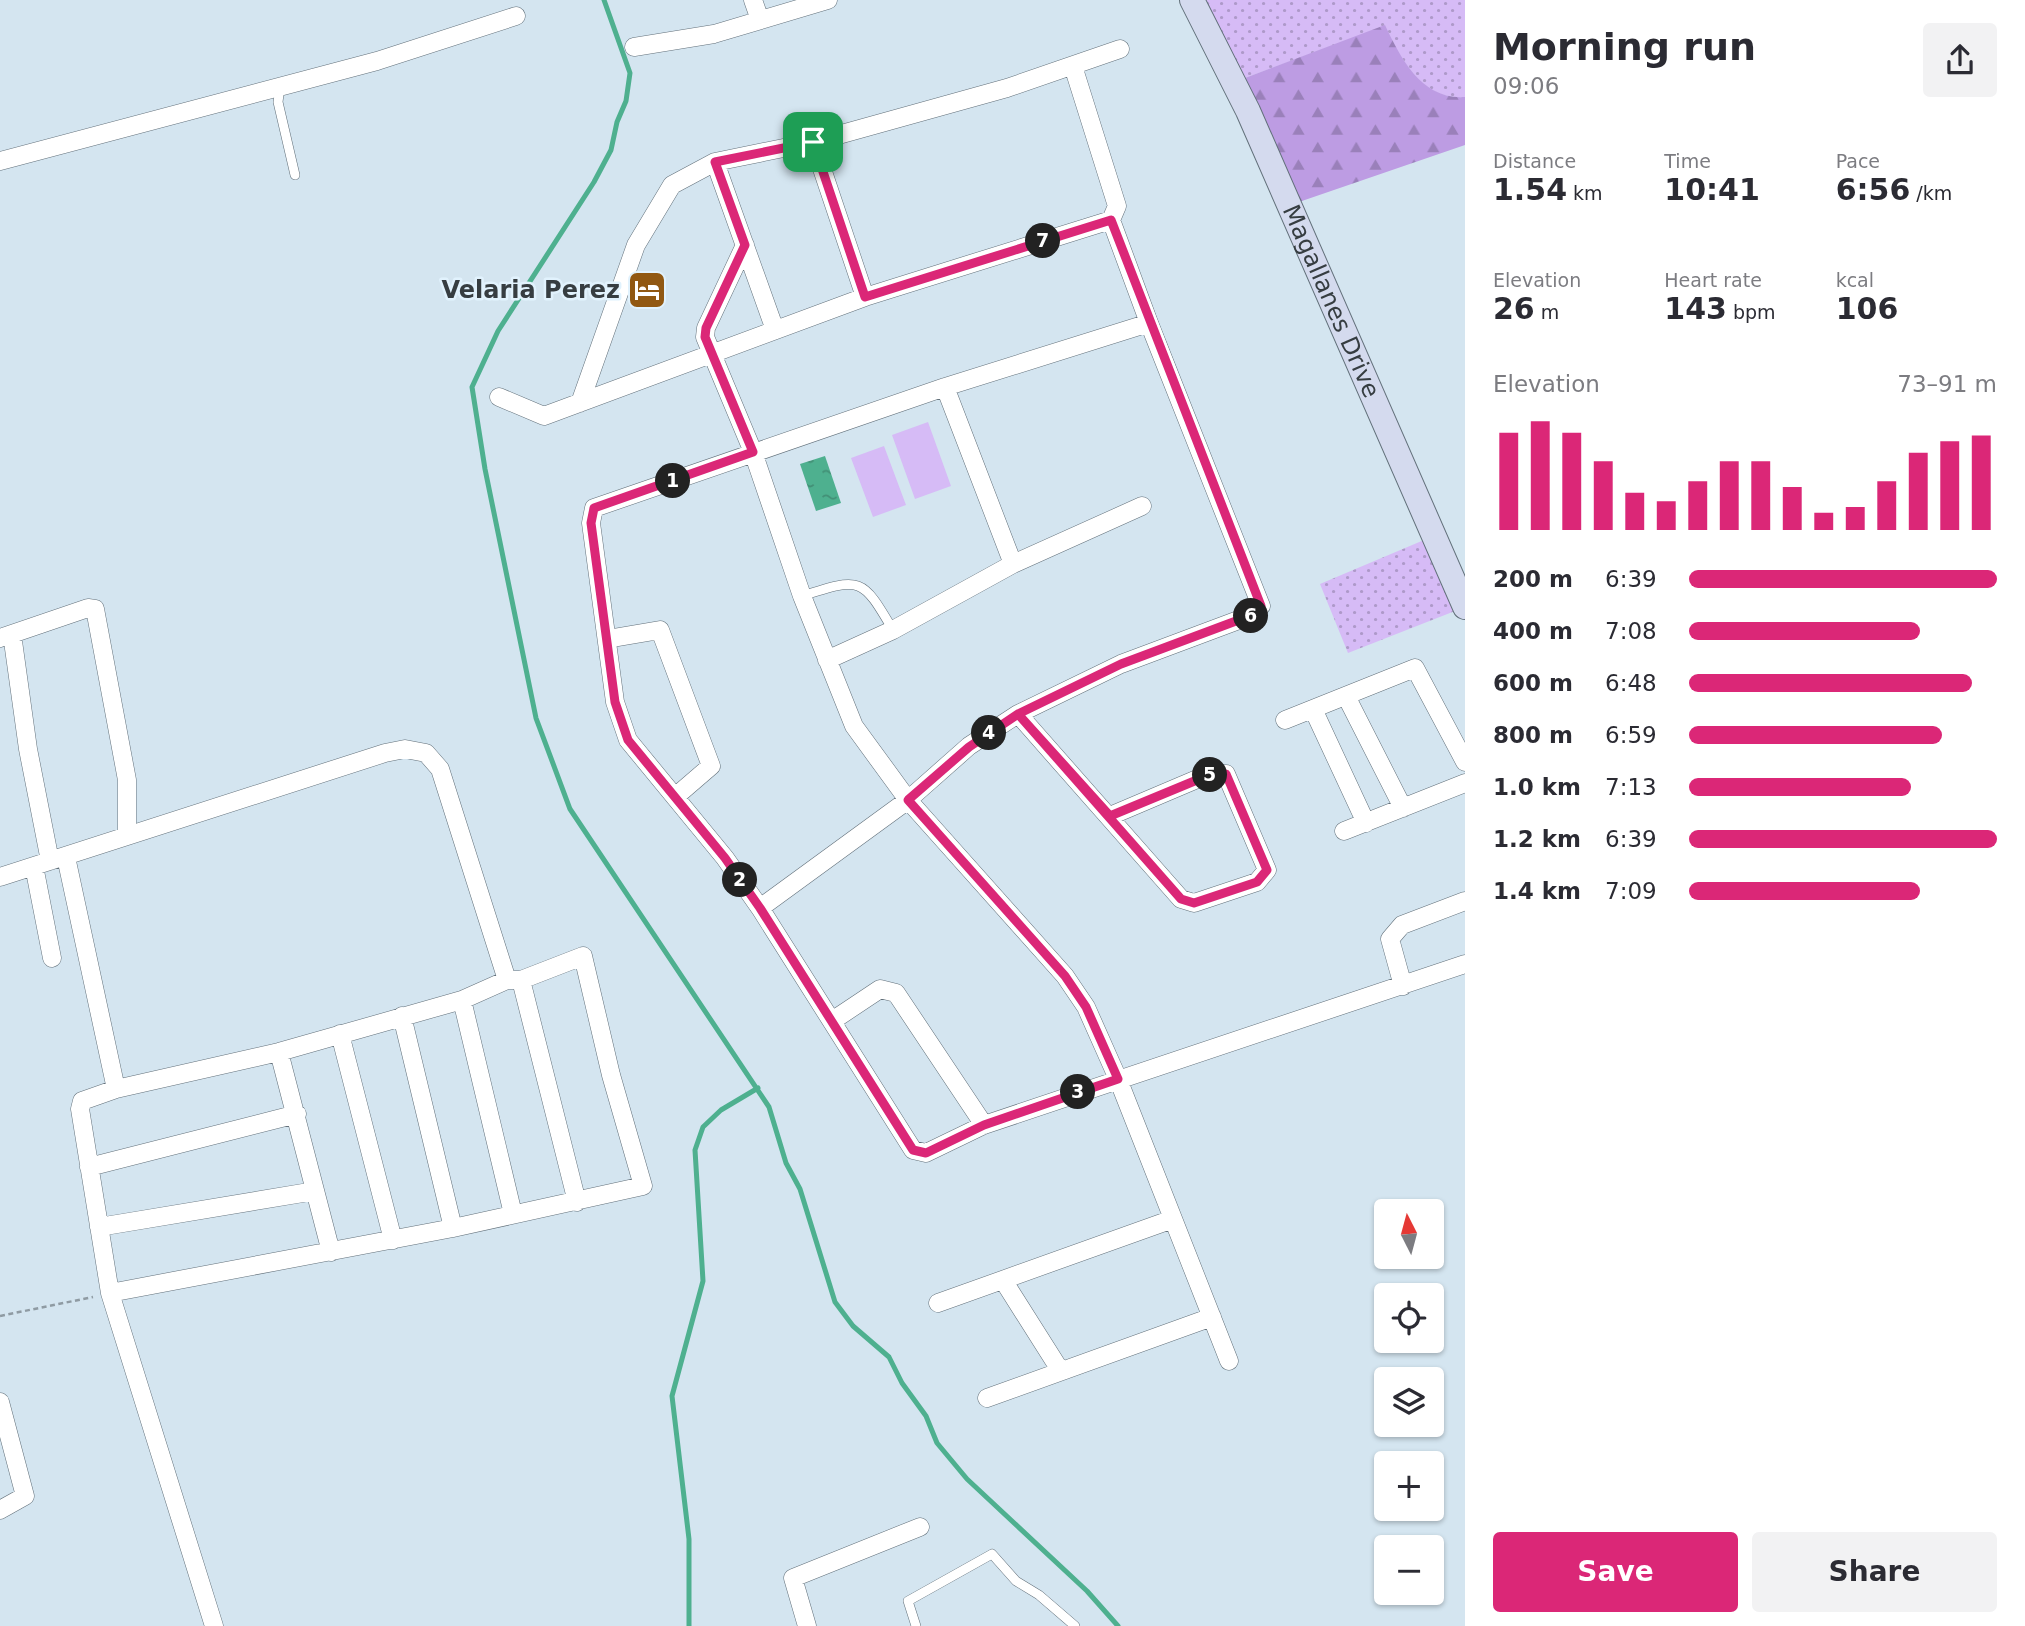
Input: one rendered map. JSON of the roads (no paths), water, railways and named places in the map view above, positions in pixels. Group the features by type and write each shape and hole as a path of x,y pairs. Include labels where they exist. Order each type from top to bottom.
{"street":[{"path":"753,0 760,20"},
{"path":"634,47 714,34 828,0"},
{"name":"Magallanes Drive","path":"1192,0 1248,111 1456,564 1465,607"},
{"path":"0,161 377,61 516,16"},
{"path":"579,403 636,245 673,185 715,162 813,142 1007,88 1120,49"},
{"path":"760,908 908,800 969,747 1018,714 1121,664 1252,615 1261,606 1111,220 1116,206 1073,66"},
{"path":"813,142 865,297"},
{"path":"715,162 775,330"},
{"path":"499,397 544,416 865,297 1111,220"},
{"path":"745,245 706,328 705,337 753,452 802,596 854,726 908,800 1065,976 1086,1007 1118,1079 1229,1361"},
{"path":"1149,323 945,387 594,508 591,523 615,702 628,740 760,908 913,1150 926,1153 984,1125 1465,964"},
{"path":"945,387 1013,564"},
{"path":"827,660 892,630 1013,564 1142,506"},
{"path":"116,1089 50,861 6,636 88,608 95,609 127,780 127,835"},
{"path":"607,639 660,630 711,766 675,797"},
{"path":"1285,720 1415,668 1465,762"},
{"path":"1346,696 1403,808"},
{"path":"1313,709 1366,823"},
{"path":"1018,714 1181,899 1194,903 1257,882 1267,870 1226,774 1209,775 1110,816"},
{"path":"0,877 385,753 405,749 426,753 440,769 514,980 577,1202"},
{"path":"1344,831 1465,783"},
{"path":"50,861 52,958"},
{"path":"1403,986 1390,939 1402,925 1465,901"},
{"path":"110,1293 453,1228 643,1185 614,1086 583,956 462,1000 279,1052 116,1089 82,1101 80,1109 110,1293 214,1626"},
{"path":"832,1021 880,989 896,993 984,1125"},
{"path":"462,1000 513,1214"},
{"path":"402,1016 453,1228"},
{"path":"340,1034 393,1240"},
{"path":"279,1052 331,1252"},
{"path":"89,1167 297,1114"},
{"path":"99,1227 316,1191"},
{"path":"938,1303 1173,1219"},
{"path":"1003,1280 1060,1370"},
{"path":"986,1398 1212,1317"},
{"path":"0,1402 25,1496 0,1510"},
{"path":"807,1626 793,1578 920,1527"}],"lane":[{"path":"279,87 278,102 295,175"},
{"path":"802,596 847,582 861,586 872,594 892,630"},
{"path":"916,1626 908,1601 992,1554 1016,1581 1039,1595 1075,1626"}],"water":[{"path":"825,456 841,503 816,511 800,464"}],"waterway":[{"path":"604,0 630,73 626,101 617,122 611,150 594,182 498,331 472,387 485,469 536,718 570,809 769,1107 786,1163 800,1189 835,1302 853,1326 889,1357 902,1383 926,1416 937,1443 967,1479 1087,1591 1118,1626"},
{"path":"689,1626 689,1539 672,1396 703,1281 695,1150 703,1127 721,1110 758,1088"}],"place":[{"name":"Velaria Perez","path":"647,290"}]}
